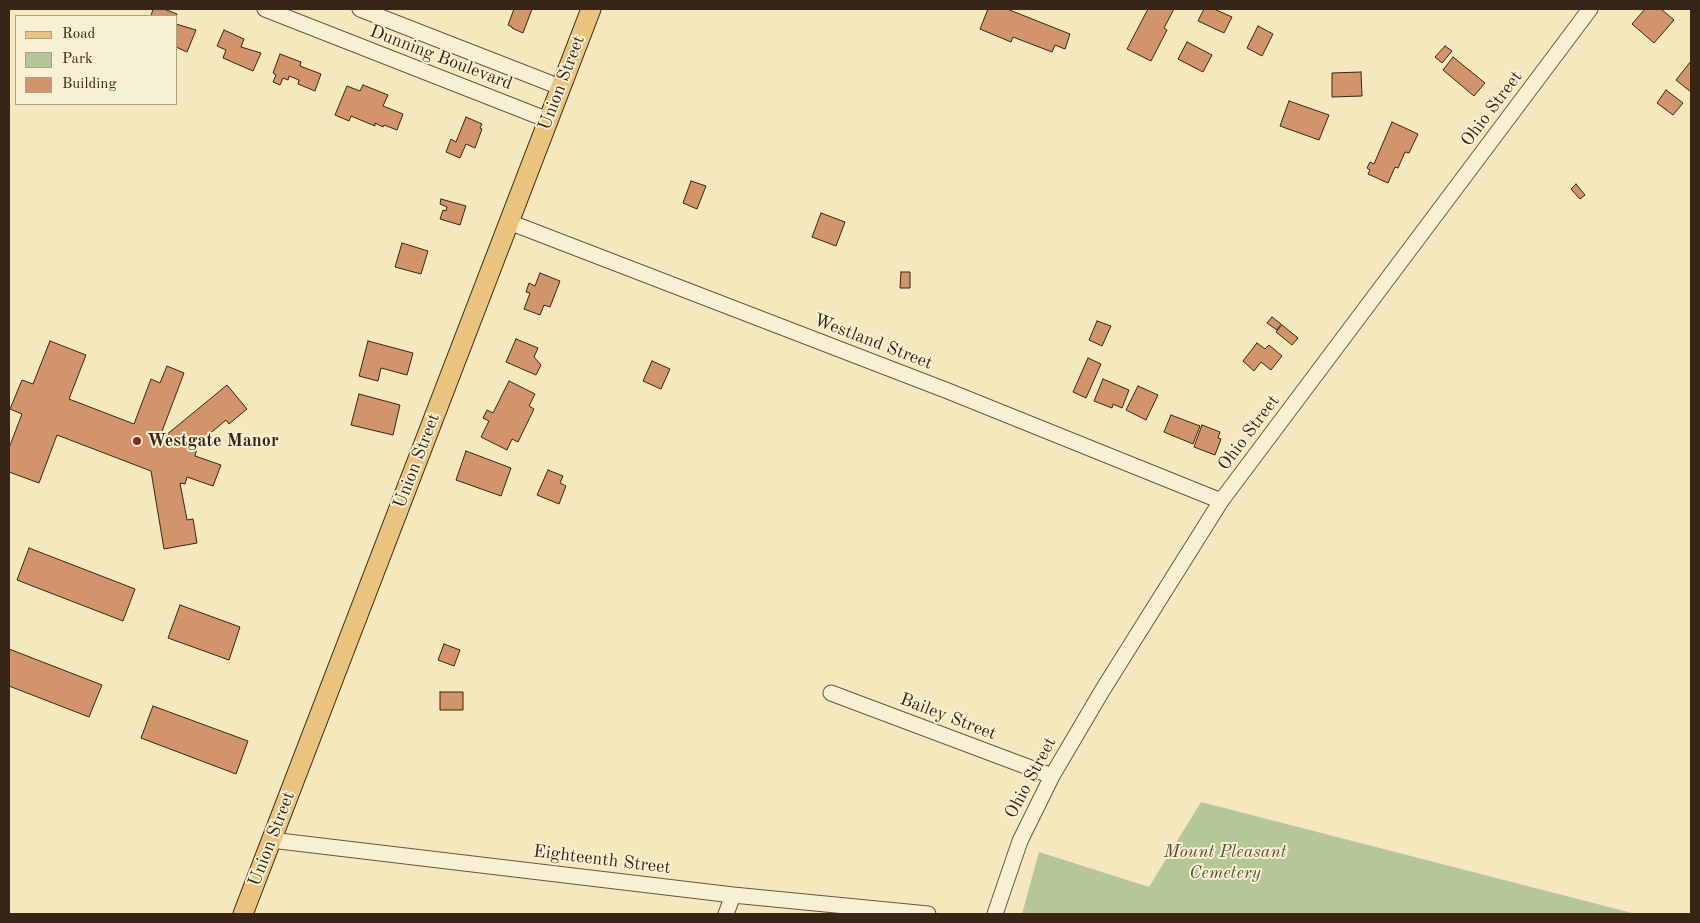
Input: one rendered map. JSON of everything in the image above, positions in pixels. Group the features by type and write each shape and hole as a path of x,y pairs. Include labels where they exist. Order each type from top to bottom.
{"main road":[{"name":"Union Street","path":"243,914 591,9"}],"street":[{"name":"Dunning Boulevard","path":"265,9 548,120"},
{"name":"Dunning Boulevard","path":"360,9 560,88"},
{"name":"Ohio Street","path":"996,914 1020,841 1052,776 1102,691 1221,501 1590,9"},
{"name":"Westland Street","path":"509,222 948,391 1221,501"},
{"name":"Bailey Street","path":"831,693 1052,776"},
{"name":"Eighteenth Street","path":"271,840 733,895 928,914"},
{"path":"726,914 733,895"}],"green space":[{"name":"Mount Pleasant Cemetery","path":"1201,802 1636,914 1022,914 1039,852 1149,887"}],"building":[{"path":"153,9 164,9 177,14 177,15 151,15"},
{"path":"514,9 532,9 523,33 508,25"},
{"path":"988,9 1007,9 1070,34 1065,49 1055,45 1052,52 1013,37 1011,42 980,29"},
{"path":"1148,9 1174,9 1164,28 1167,30 1151,61 1127,49"},
{"path":"1204,9 1214,9 1232,17 1224,33 1198,21"},
{"path":"1645,9 1661,9 1674,20 1654,43 1632,24"},
{"path":"178,25 196,30 187,52 178,48"},
{"path":"1258,26 1273,34 1262,56 1247,48"},
{"path":"224,30 244,39 241,47 261,53 253,71 223,58 226,50 217,46"},
{"path":"1187,42 1212,55 1203,72 1178,59"},
{"path":"1445,46 1452,51 1442,63 1435,57"},
{"path":"280,54 301,62 300,66 321,74 315,91 298,84 299,80 289,76 288,80 283,78 280,85 273,82 276,75 273,73"},
{"path":"1453,57 1485,83 1474,96 1443,70"},
{"path":"1691,61 1691,92 1676,80"},
{"path":"1361,72 1362,96 1332,97 1332,73"},
{"path":"363,85 388,95 383,106 403,114 397,130 375,123 375,126 351,116 349,121 335,115 347,86 360,91"},
{"path":"1666,90 1683,103 1673,115 1657,103"},
{"path":"1289,101 1329,115 1319,140 1280,126"},
{"path":"466,117 482,124 480,128 482,129 475,148 466,144 460,158 446,152 451,139 456,142"},
{"path":"1392,122 1418,134 1409,153 1405,152 1398,168 1395,167 1388,183 1368,174 1370,170 1367,168 1370,162 1374,164"},
{"path":"691,181 706,186 697,209 683,203"},
{"path":"1576,184 1585,195 1580,199 1571,189"},
{"path":"441,199 466,206 460,225 440,219 443,210 446,211 447,207 440,204"},
{"path":"821,213 845,222 836,246 812,237"},
{"path":"402,243 428,251 421,274 395,267"},
{"path":"901,272 910,272 910,288 900,288"},
{"path":"540,273 560,281 550,307 544,305 540,315 524,309 530,293 526,292 529,283 535,286"},
{"path":"1272,317 1281,324 1277,330 1267,323"},
{"path":"1097,321 1111,326 1102,346 1089,340"},
{"path":"1282,325 1298,338 1292,345 1276,332"},
{"path":"516,339 538,348 534,357 541,365 536,375 506,362"},
{"name":"Westgate Manor","path":"50,341 86,355 69,399 134,424 151,379 160,383 167,366 184,373 161,434 165,436 227,385 247,409 229,424 226,420 194,447 197,448 195,456 221,465 213,486 187,477 185,484 180,483 187,520 193,519 197,543 164,549 151,471 57,435 39,483 9,472 9,448 22,414 10,409 22,380 33,384"},
{"path":"368,341 413,353 407,375 381,368 378,381 359,376"},
{"path":"1257,343 1265,349 1269,345 1282,356 1271,370 1261,362 1254,371 1243,361"},
{"path":"1088,358 1101,364 1086,398 1073,392"},
{"path":"652,361 670,369 661,389 643,381"},
{"path":"1103,379 1129,390 1122,408 1113,404 1112,408 1094,401"},
{"path":"509,381 535,394 529,406 534,409 518,442 512,439 507,450 481,437 489,421 483,418 487,410 493,413"},
{"path":"1138,386 1158,395 1146,420 1126,410"},
{"path":"359,394 400,405 393,435 351,425"},
{"path":"1171,415 1200,426 1193,444 1164,432"},
{"path":"1202,425 1220,432 1218,438 1221,439 1215,455 1194,447"},
{"path":"466,451 511,468 501,496 456,480"},
{"path":"548,470 563,476 560,483 566,486 559,504 537,495"},
{"path":"29,548 135,589 123,621 17,580"},
{"path":"180,605 240,627 229,660 168,638"},
{"path":"444,644 460,650 454,666 438,660"},
{"path":"9,649 102,685 89,717 9,686"},
{"path":"440,692 463,692 463,710 440,710"},
{"path":"153,706 248,741 236,774 141,738"}],"place":[{"name":"Westgate Manor","path":"137,441"}]}
